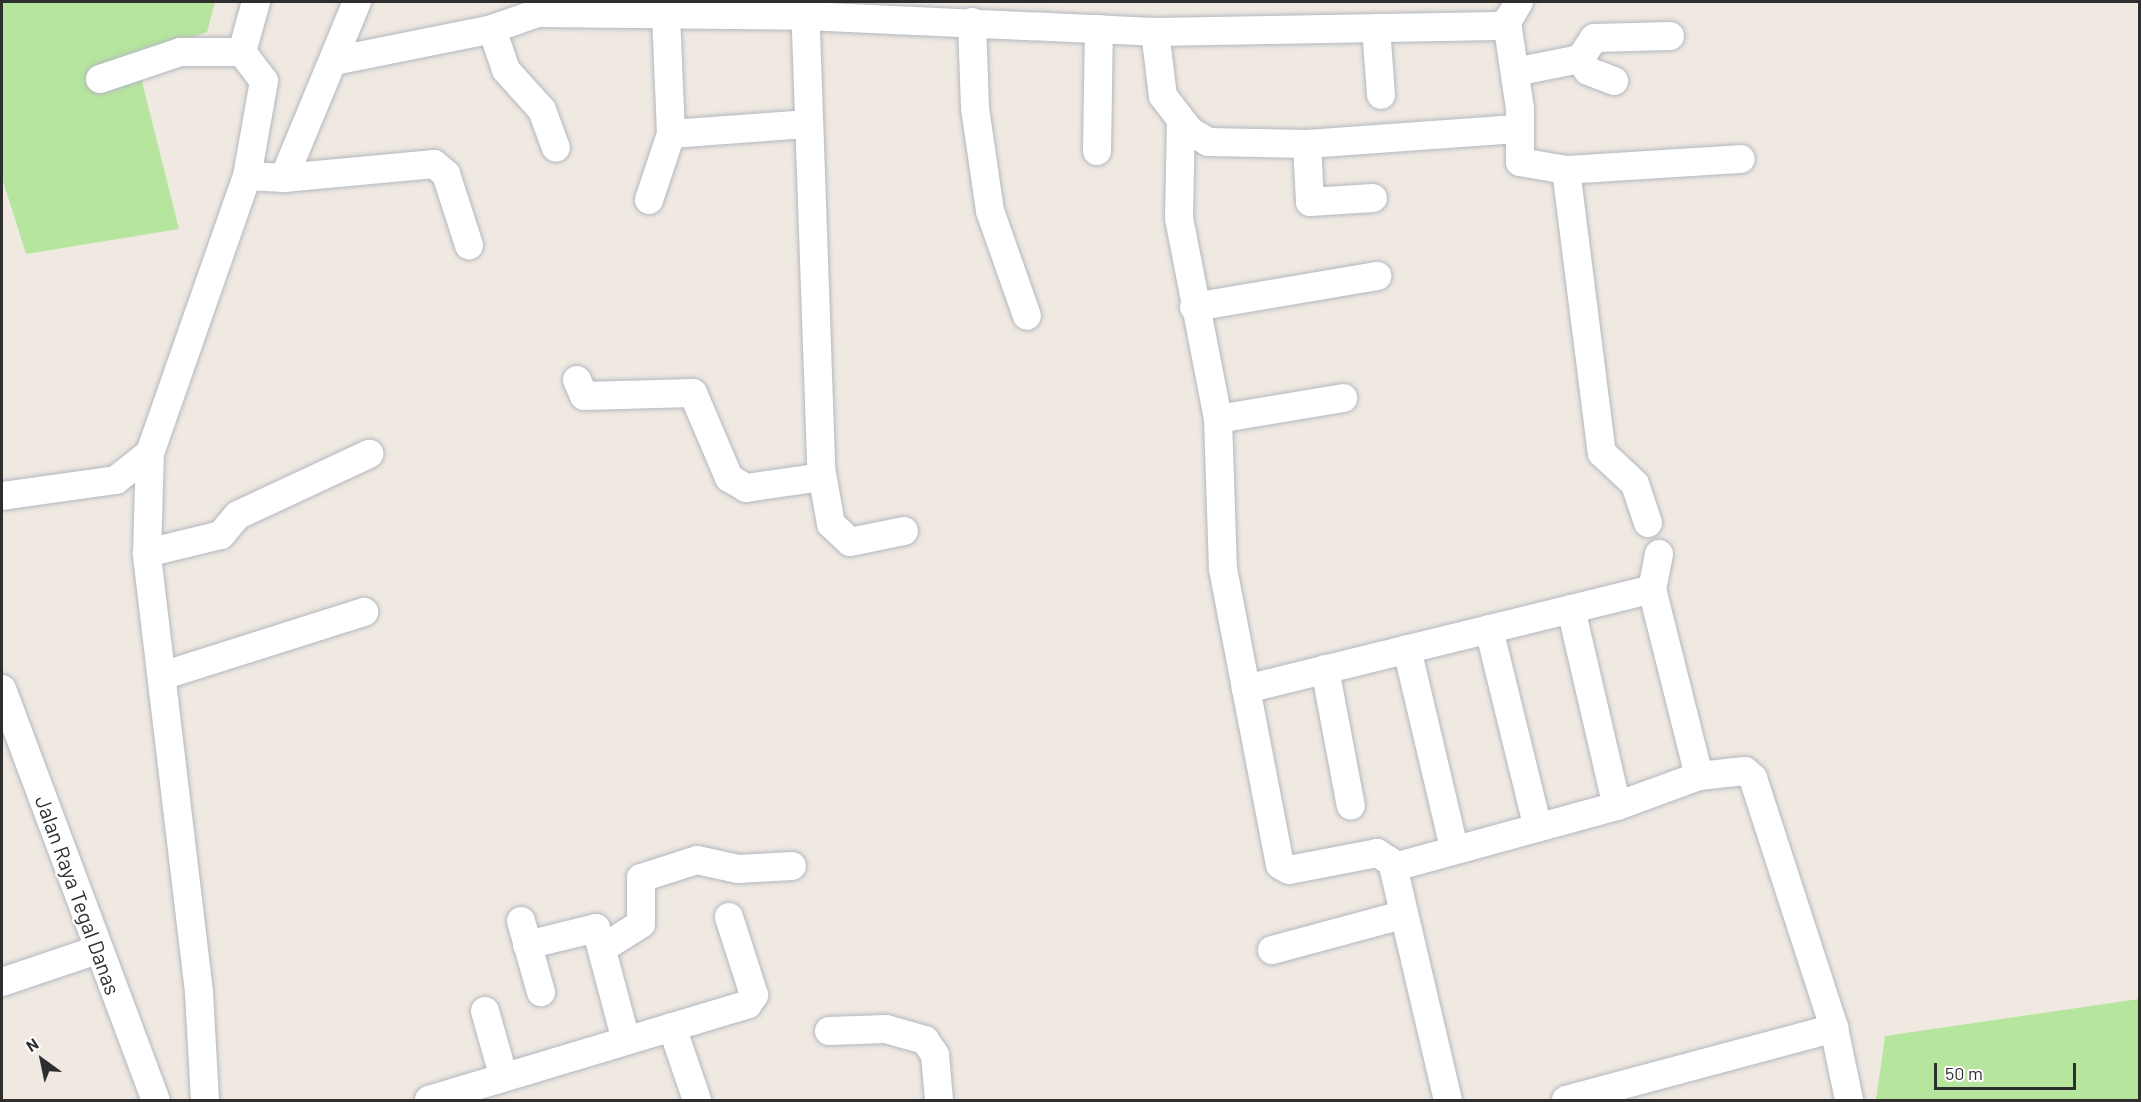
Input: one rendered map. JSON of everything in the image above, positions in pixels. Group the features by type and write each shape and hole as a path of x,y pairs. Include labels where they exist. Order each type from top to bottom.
{"street":[{"path":"242,52 256,2"},
{"path":"2,496 116,480 150,453 264,177 334,61 357,2"},
{"path":"334,61 492,28 538,13 666,13 696,8 907,11 972,22 1005,13 1099,29 1155,32 1376,28 1513,12 1515,72 1520,109 1516,129 1521,162 1566,170 1741,159"},
{"path":"805,9 806,124 822,477 831,524 844,540 904,531"},
{"path":"649,200 671,134 666,13"},
{"path":"972,22 975,108 990,211 1027,316"},
{"path":"492,28 506,70 542,110 556,148"},
{"path":"1376,28 1381,95"},
{"path":"1097,151 1099,29"},
{"path":"1155,32 1163,96 1181,121 1208,142 1306,144 1516,129"},
{"path":"1515,72 1580,59 1594,38 1670,36"},
{"path":"100,79 180,52 242,52"},
{"path":"242,52 264,81 264,177"},
{"path":"1580,59 1588,70 1614,81"},
{"path":"1181,121 1179,218 1194,307 1218,419 1223,568 1280,865 1289,870 1377,853 1393,866 1402,915 1448,1101"},
{"path":"671,134 806,124"},
{"path":"1306,144 1310,202 1373,198"},
{"path":"264,177 434,164 446,174 469,245"},
{"path":"1566,170 1602,453 1635,484 1648,523"},
{"path":"1194,307 1377,276"},
{"path":"577,380 584,396 693,393 729,478 746,488 822,477"},
{"path":"1218,419 1343,398"},
{"path":"150,453 166,548 205,1101"},
{"path":"166,548 222,535 238,515 369,454"},
{"path":"1659,554 1652,589 1699,776"},
{"path":"1246,689 1652,589"},
{"path":"1571,609 1617,806"},
{"path":"176,673 364,612"},
{"path":"1489,629 1537,824"},
{"path":"1407,649 1454,848"},
{"path":"1325,669 1351,806"},
{"name":"Jalan Raya Tegal Danas","path":"2,689 156,1101"},
{"path":"1393,866 1537,824 1617,806 1699,776 1737,769 1753,778 1834,1028 1850,1101"},
{"path":"603,948 641,924 640,878 697,860 738,869 792,866"},
{"path":"1272,950 1402,915"},
{"path":"429,1101 471,1094 503,1075 625,1037 672,1027 752,1002 729,917"},
{"path":"541,992 524,933 592,927 603,948 625,1037"},
{"path":"2,982 98,950"},
{"path":"484,1011 503,1075"},
{"path":"672,1027 698,1101"},
{"path":"1566,1101 1834,1028"},
{"path":"829,1031 886,1029 925,1040 935,1055 939,1101"}],"green space":[{"path":"2,2 215,2 207,32 136,58 179,229 26,254 2,178"},
{"path":"2139,999 2139,1100 1876,1100 1885,1036"}]}
